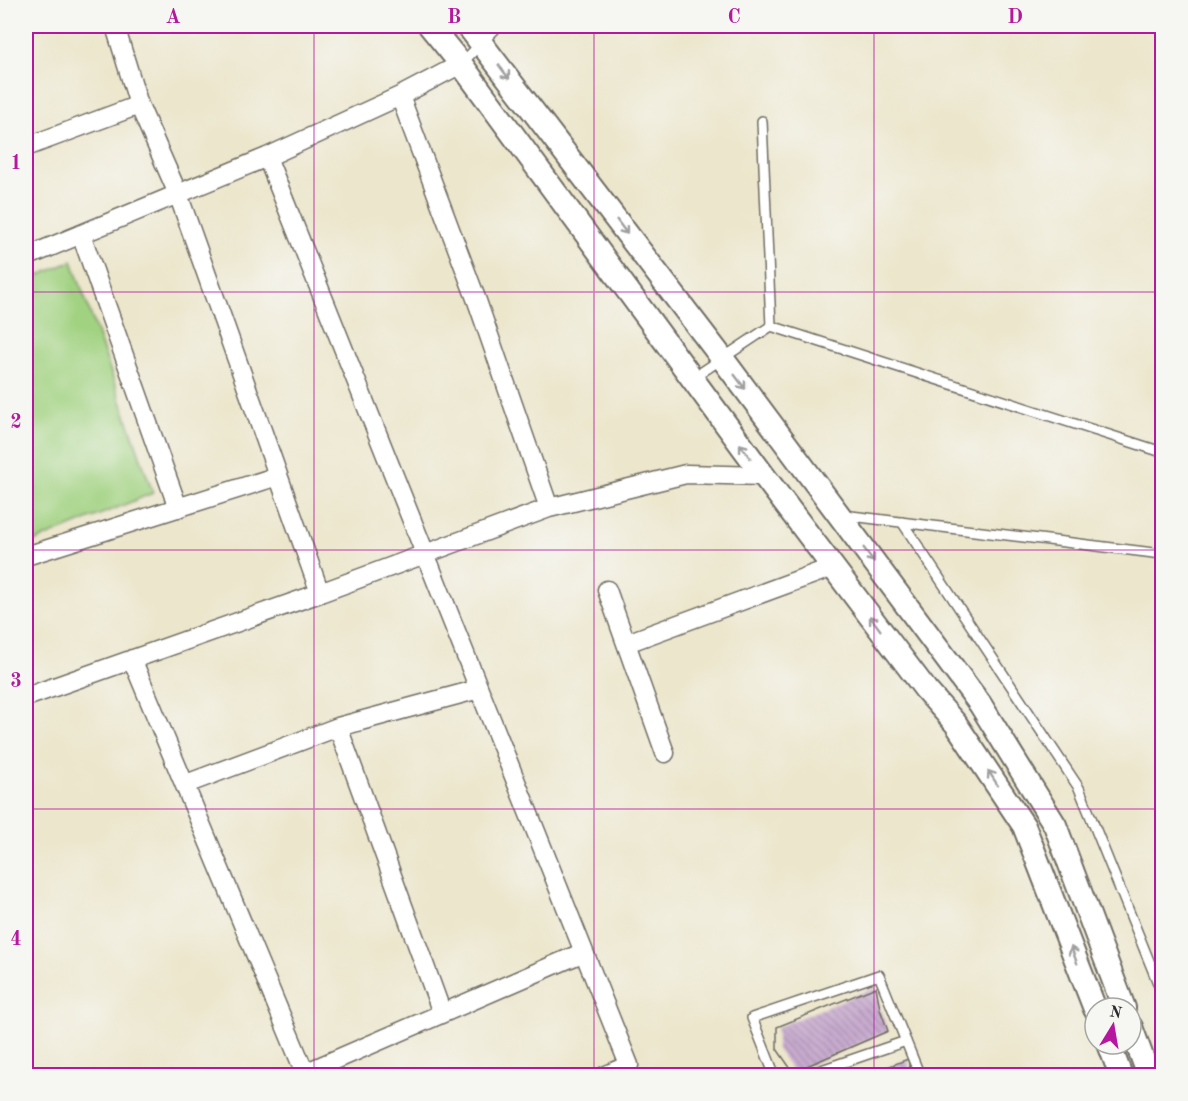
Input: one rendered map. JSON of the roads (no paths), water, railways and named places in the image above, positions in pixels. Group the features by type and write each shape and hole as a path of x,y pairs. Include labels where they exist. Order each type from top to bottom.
{"street":[{"path":"115,26 139,105 178,194 320,593"},
{"path":"430,26 461,64 764,477 926,690 957,724 1024,826 1090,996"},
{"path":"475,34 722,358 980,704 1055,825 1119,996"},
{"path":"26,257 267,157 400,96 461,64"},
{"path":"400,96 477,301 549,508"},
{"path":"26,147 139,105"},
{"path":"267,157 629,1065 604,1076"},
{"path":"81,234 178,508"},
{"path":"26,697 320,593 549,508 686,474 764,477"},
{"path":"26,556 278,476"},
{"path":"627,643 833,567"},
{"path":"607,590 665,753"},
{"path":"132,659 305,1074 584,952"},
{"path":"186,784 338,727 479,689"},
{"path":"338,727 442,1013"},
{"path":"1113,1056 1121,1076"},
{"path":"1142,1056 1149,1076"}],"lane":[{"path":"461,64 475,34 498,26"},
{"path":"762,122 771,326"},
{"path":"691,378 771,326"},
{"path":"771,326 1162,452"},
{"path":"838,514 1162,554"},
{"path":"902,522 1079,788 1162,993"},
{"path":"775,1076 752,1018 879,975 920,1076"},
{"path":"804,1076 906,1041"}]}
